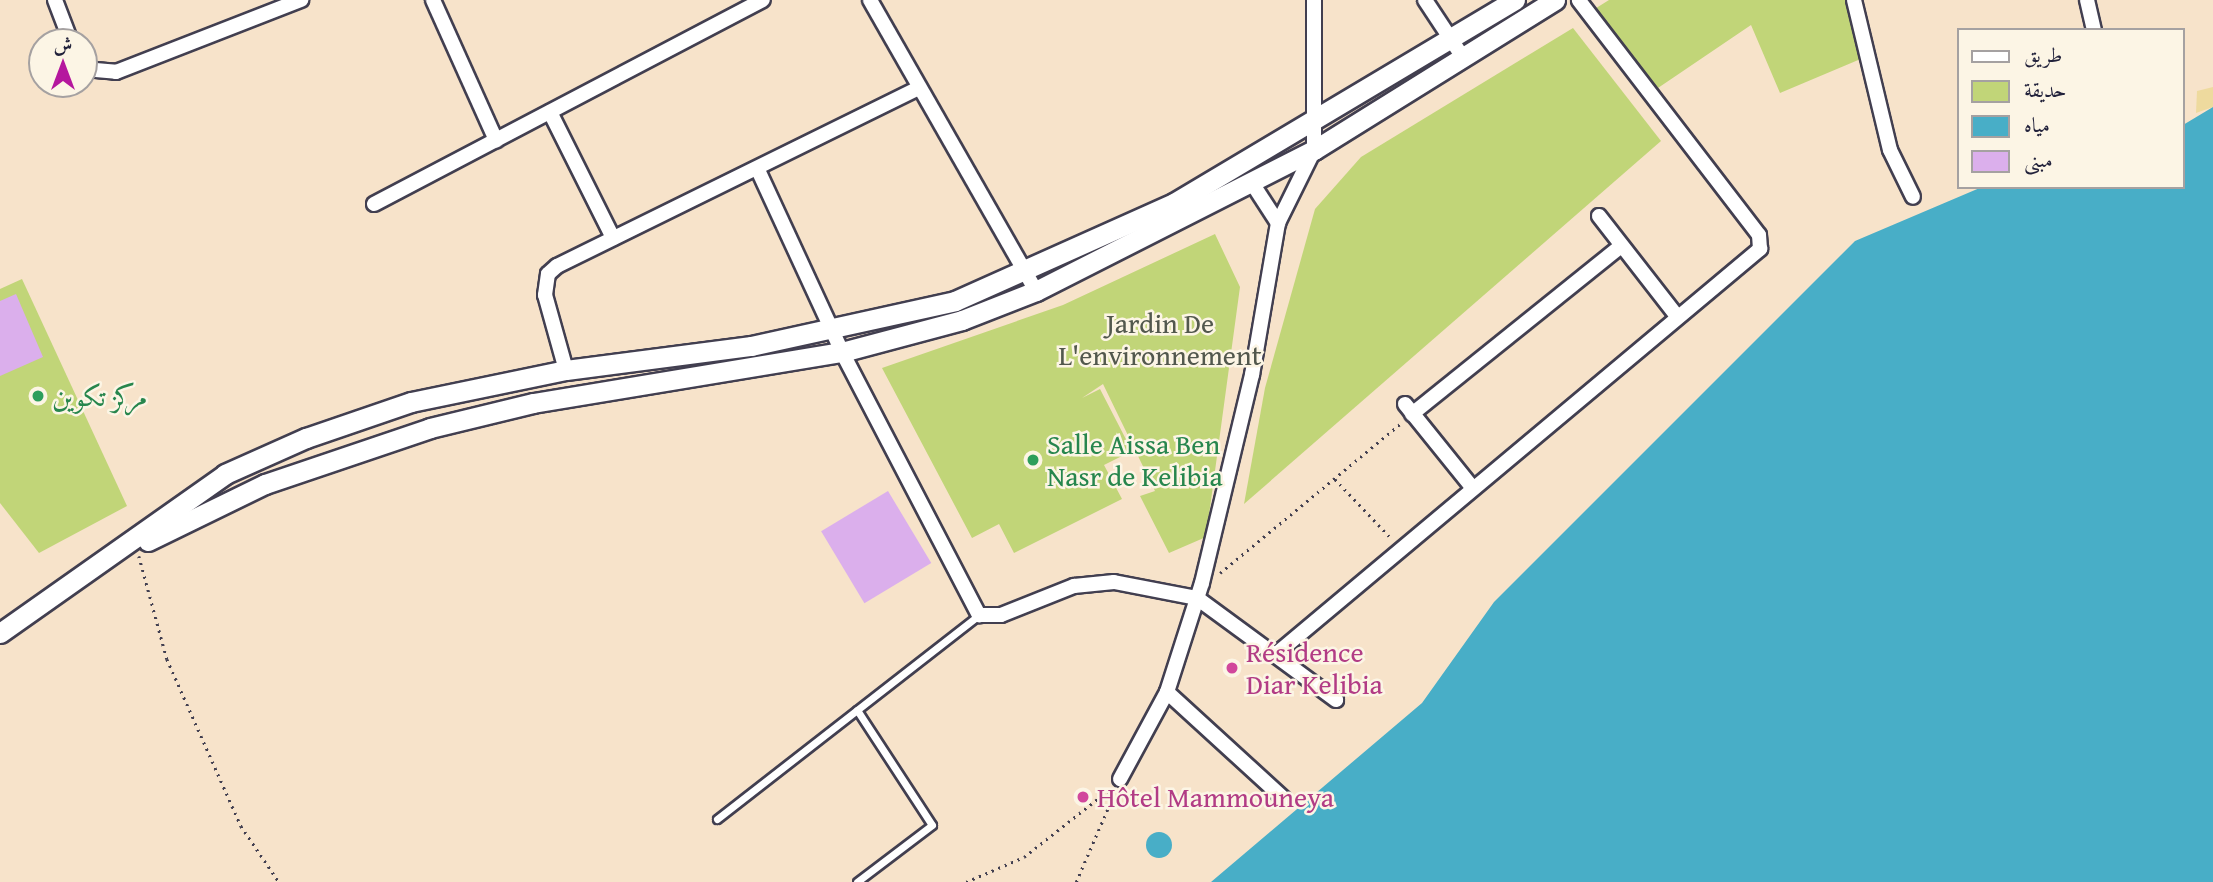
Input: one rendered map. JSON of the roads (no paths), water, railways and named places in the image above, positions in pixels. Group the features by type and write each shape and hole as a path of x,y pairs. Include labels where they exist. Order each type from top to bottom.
{"main road":[{"path":"0,633 107,562 225,474 306,438 411,402 566,370 832,330 955,301 1174,203 1452,42 1515,0"},
{"path":"107,562 265,484 384,441 533,403 842,352 962,320 1036,292 1314,150 1555,0"}],"street":[{"path":"55,0 66,28"},
{"path":"98,73 116,72 301,0"},
{"path":"433,0 496,140"},
{"path":"374,204 763,0"},
{"path":"870,0 1036,292"},
{"path":"1120,779 1167,692 1202,583 1252,375 1278,223 1314,150 1314,0"},
{"path":"1424,0 1464,59"},
{"path":"1275,655 1676,315 1757,255 1761,243 1579,0"},
{"path":"1853,0 1890,150 1913,197"},
{"path":"2087,0 2094,28"},
{"path":"566,370 545,295 548,274 613,238 758,170 918,88"},
{"path":"550,112 613,238"},
{"path":"758,170 842,352 979,615 1001,615 1095,581 1197,598 1336,701"},
{"path":"1252,183 1278,223"},
{"path":"1599,216 1676,315"},
{"path":"1472,486 1409,409 1621,246"},
{"path":"1167,692 1284,799"}],"lane":[{"path":"717,819 979,615"},
{"path":"857,710 932,825 857,882"}],"water":[{"path":"2213,107 2213,882 1211,882 1422,703 1494,602 1855,241 1977,189 2185,189 2185,124"},
{"path":"1159,832 1168,836 1172,845 1168,854 1159,858 1150,854 1146,845 1150,836"}],"place":[{"name":"مركز تكوين","path":"38,396"},
{"name":"Salle Aissa Ben Nasr de Kelibia","path":"1033,460"},
{"name":"Résidence Diar Kelibia","path":"1232,668"},
{"name":"Hôtel Mammouneya","path":"1083,797"}],"park label":[{"name":"Jardin De L'environnement","path":"1160,339"}]}
